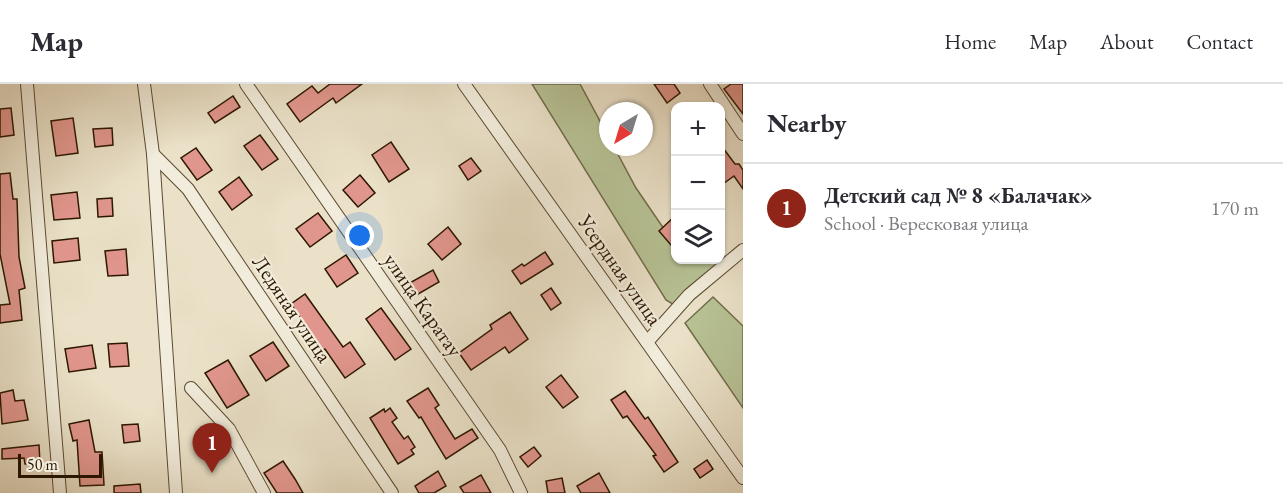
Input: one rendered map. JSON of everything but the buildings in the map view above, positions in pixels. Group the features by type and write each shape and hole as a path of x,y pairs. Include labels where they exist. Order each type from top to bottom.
{"street":[{"path":"27,84 60,493"},
{"path":"144,84 153,154 176,493"},
{"name":"улица Каратау","path":"246,84 500,450 521,493"},
{"name":"Усердная улица","path":"464,84 743,478"},
{"path":"710,84 743,134"},
{"name":"Ледяная улица","path":"153,154 188,189 392,493"},
{"path":"647,342 689,295 743,250"},
{"path":"191,388 229,429 264,493"}],"green space":[{"path":"532,84 580,84 599,119 599,156 619,156 636,188 671,239 671,264 718,264 681,309 666,300"},
{"path":"713,297 743,326 743,408 685,323"}],"place":[{"name":"Детский сад № 8 «Балачак»","path":"212,473"}]}
